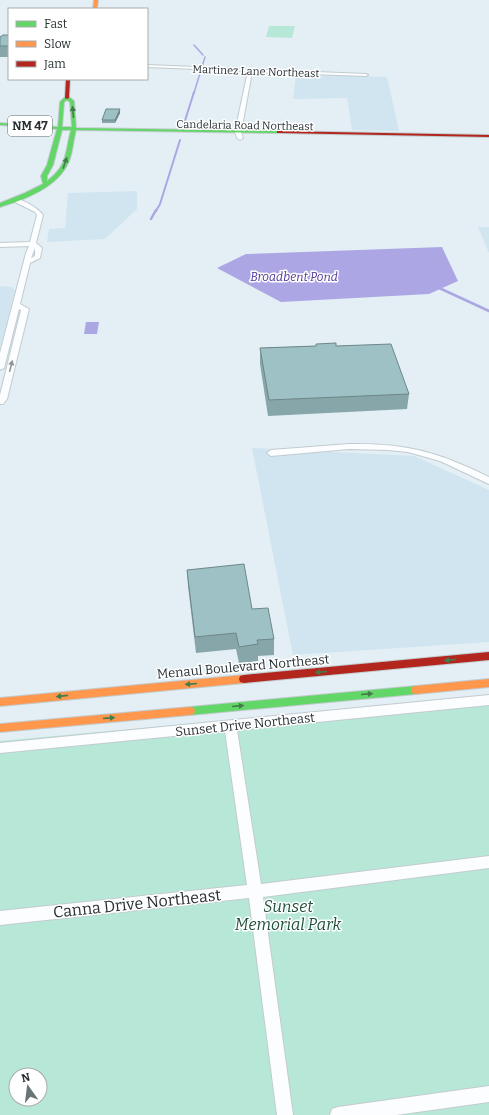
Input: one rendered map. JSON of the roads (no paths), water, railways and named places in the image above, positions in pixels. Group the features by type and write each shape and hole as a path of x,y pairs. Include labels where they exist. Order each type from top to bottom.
{"main road":[{"path":"59,131 62,102 67,98 68,80"},
{"path":"67,98 72,101 73,132"},
{"name":"Candelaria Road Northeast","path":"0,124 59,131"},
{"name":"Candelaria Road Northeast","path":"0,129 489,142"},
{"name":"NM 47","path":"45,183 44,176 50,165 59,131"},
{"name":"NM 47","path":"0,205 15,200 58,176 65,165 73,132"},
{"name":"Candelaria Road Northeast","path":"239,135 489,136"},
{"name":"Menaul Boulevard Northeast","path":"0,702 489,656"},
{"path":"0,728 489,683"}],"street":[{"name":"Martinez Lane Northeast","path":"148,66 366,75"},
{"path":"239,135 250,71"},
{"path":"15,200 37,211 40,215 33,244"},
{"path":"0,245 33,244 39,248 38,257 28,262 17,306 14,310 0,368"},
{"path":"0,402 3,399 25,309 17,306"},
{"path":"271,453 376,446 411,450 450,462 489,481"},
{"name":"Sunset Drive Northeast","path":"0,748 489,700"},
{"path":"230,726 255,891 285,1115"},
{"name":"Canna Drive Northeast","path":"0,918 255,891 489,862"},
{"path":"338,1115 489,1094"}],"water":[{"name":"Broadbent Pond","path":"442,247 458,281 429,294 281,302 217,268 246,254"},
{"path":"86,322 99,322 97,334 84,334"}],"waterway":[{"path":"194,45 203,55"},
{"path":"202,67 205,57"},
{"path":"194,93 201,70"},
{"path":"183,127 194,92"},
{"path":"156,211 160,204 180,140"},
{"path":"151,219 156,210"},
{"path":"437,287 489,311"}],"park label":[{"name":"Sunset Memorial Park","path":"288,915"}]}
